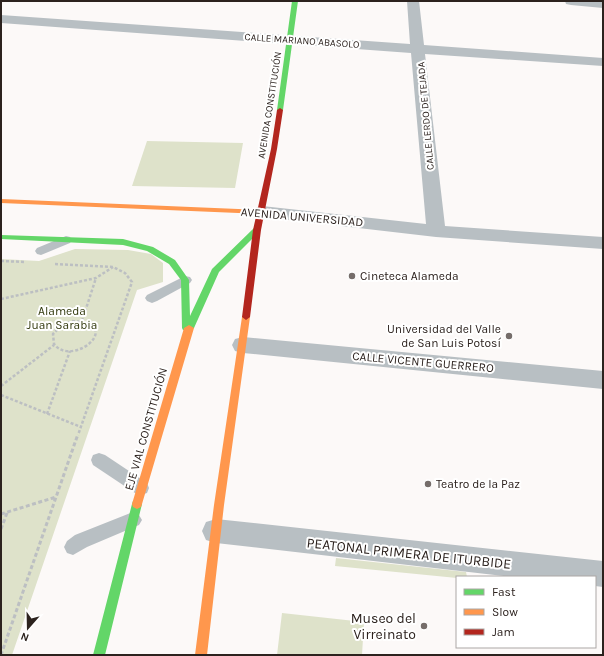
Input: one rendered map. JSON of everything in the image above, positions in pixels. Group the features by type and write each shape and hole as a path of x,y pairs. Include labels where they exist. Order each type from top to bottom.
{"main road":[{"name":"AVENIDA CONSTITUCIÓN","path":"260,221 295,1"},
{"name":"AVENIDA UNIVERSIDAD","path":"1,201 260,221"},
{"path":"1,210 36,203"},
{"name":"EJE VIAL CONSTITUCIÓN","path":"98,655 140,488 186,334 215,271 260,221"},
{"path":"201,655 216,530 260,221"},
{"path":"1,237 123,242 150,249 172,262 185,280 186,334"}],"street":[{"name":"CALLE LERDO DE TEJADA","path":"413,1 419,48 436,231"},
{"path":"571,1 603,4"},
{"name":"CALLE MARIANO ABASOLO","path":"1,19 603,62"},
{"name":"AVENIDA UNIVERSIDAD","path":"260,221 436,231 603,243"},
{"name":"CALLE VICENTE GUERRERO","path":"243,345 603,380"},
{"name":"PEATONAL PRIMERA DE ITURBIDE","path":"216,530 603,574"}],"lane":[{"path":"41,251 66,240"},
{"path":"152,298 185,280"},
{"path":"99,460 140,488"},
{"path":"73,547 81,541 133,520"}],"path":[{"path":"1,261 31,263"},
{"path":"1,655 132,282 125,273 113,266 53,264"},
{"path":"1,299 96,278 113,266"},
{"path":"82,321 96,278"},
{"path":"72,321 82,321 90,323 95,327 96,333 94,340 88,346 80,350 70,352 61,350 54,345 52,338 55,331 62,324 72,321"},
{"path":"1,386 54,345"},
{"path":"47,414 70,352"},
{"path":"1,395 81,427"},
{"path":"1,514 57,496"},
{"path":"1,529 7,512"}],"green space":[{"path":"147,141 243,143 235,188 132,186"},
{"name":"Alameda Juan Sarabia","path":"75,249 128,250 151,254 163,263 163,282 137,290 12,655 1,655 1,259 39,261"},
{"path":"336,558 466,572 467,576 456,576 456,578 335,566"},
{"path":"282,613 364,622 362,655 277,655"}],"traffic: fast":[{"path":"280,110 295,1"},
{"path":"189,328 215,271 257,230"},
{"path":"1,237 123,242 150,249 172,262 185,280 186,328"},
{"path":"99,655 137,504"}],"traffic: slow":[{"path":"1,201 262,212"},
{"path":"201,655 219,505 246,317"},
{"path":"137,504 189,328"}],"traffic: jam":[{"path":"246,317 257,230 274,149 280,110"}],"place":[{"name":"Cineteca Alameda","path":"352,276"},
{"name":"Universidad del Valle de San Luis Potosí","path":"509,336"},
{"name":"Teatro de la Paz","path":"428,484"},
{"name":"Museo del Virreinato","path":"424,626"}]}
